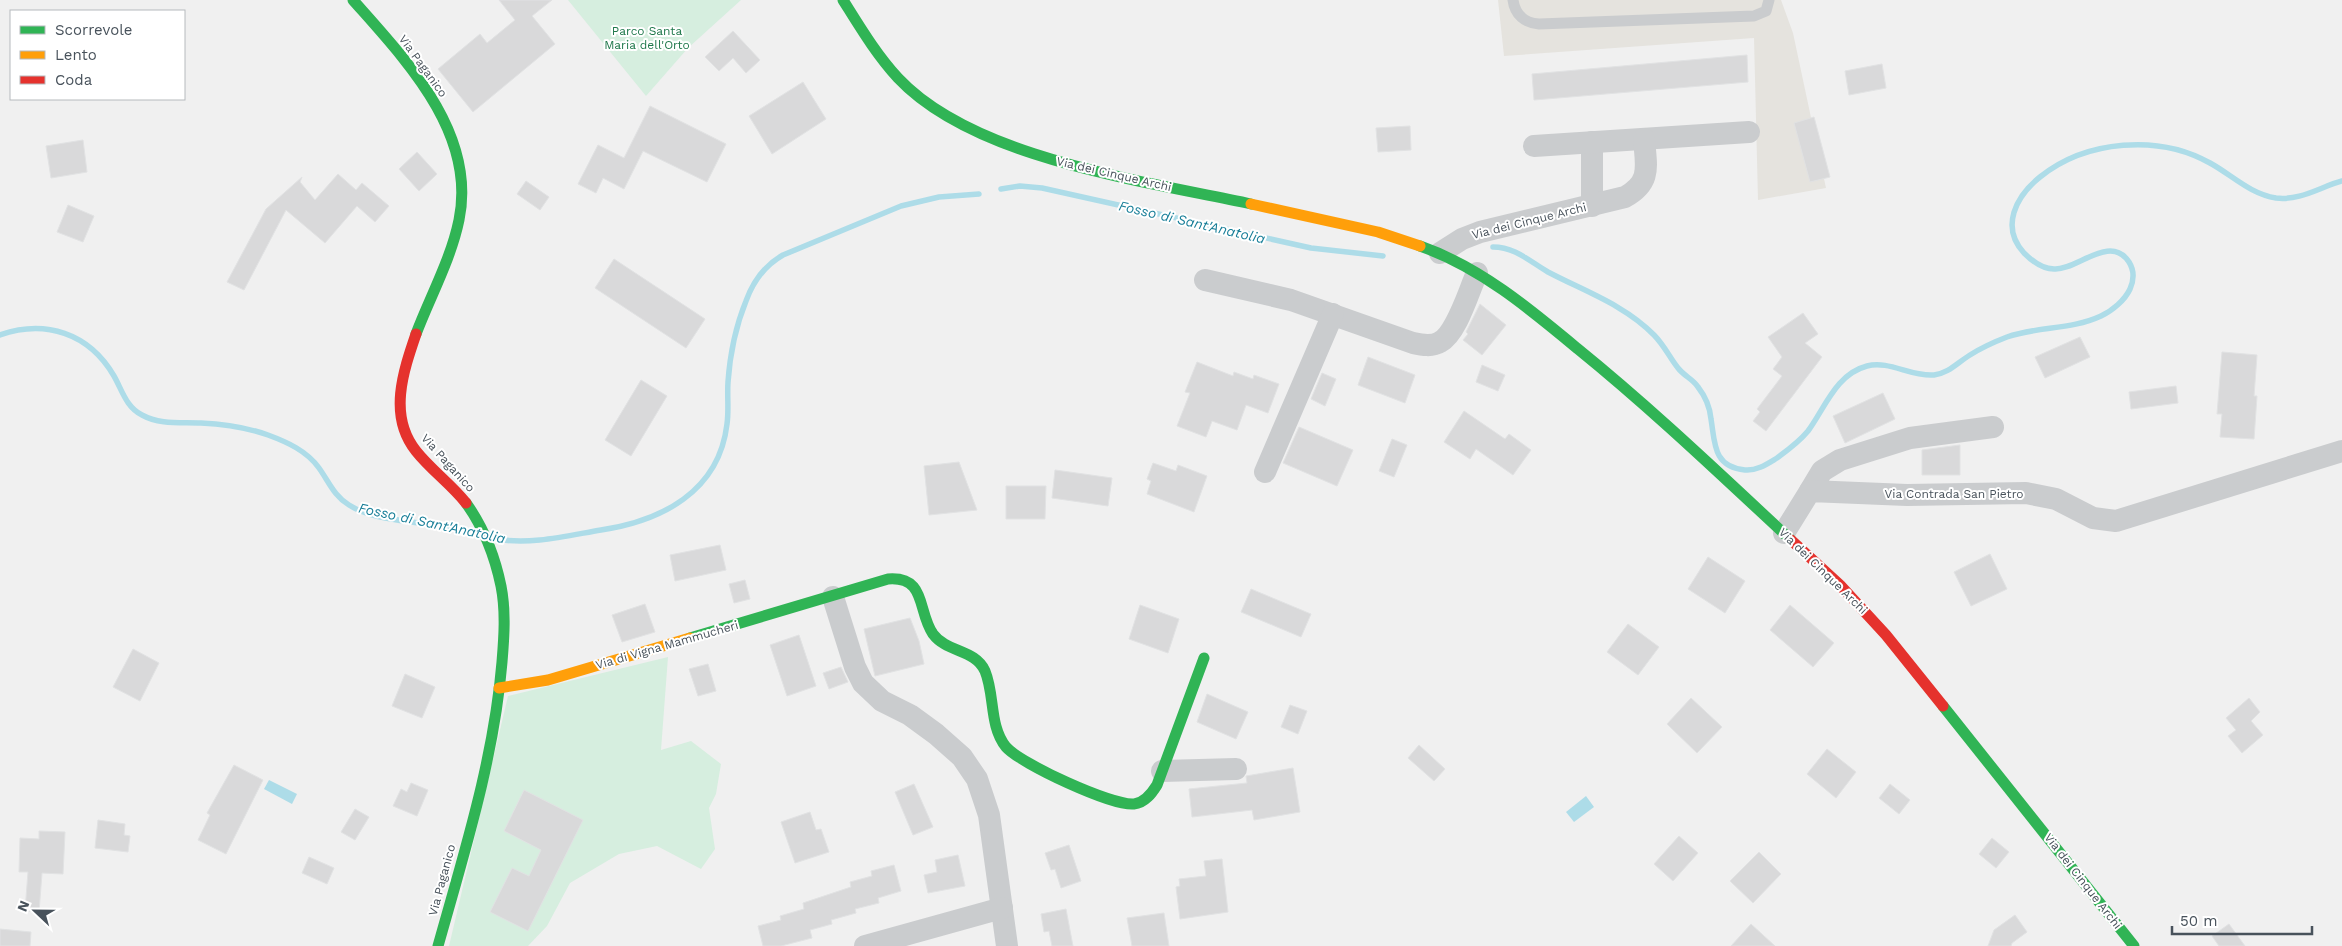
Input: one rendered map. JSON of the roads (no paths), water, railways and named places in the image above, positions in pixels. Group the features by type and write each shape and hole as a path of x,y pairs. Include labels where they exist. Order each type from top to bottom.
{"street":[{"name":"Via Paganico","path":"353,0 391,44 433,102 452,139 461,168 463,196 457,228 410,352 403,382 400,407 403,427 413,446 466,503 489,545 497,569 503,618 499,688 494,726 484,774 438,946"},
{"name":"Via dei Cinque Archi","path":"843,0 874,50 899,79 936,109 986,136 1072,165 1378,232 1440,253 1477,272 1524,304 1608,373 1840,585 1875,622 2085,882 2134,946"},
{"path":"1534,146 1749,132"},
{"name":"Via dei Cinque Archi","path":"1440,253 1462,239 1480,232 1620,199 1640,186 1646,173 1644,139"},
{"name":"Via dei Cinque Archi","path":"1592,142 1592,206"},
{"path":"1205,280 1285,298 1413,343 1424,345 1436,344 1450,334 1477,272"},
{"path":"1264,472 1333,314"},
{"path":"1784,533 1822,471 1840,460 1910,438 1993,427"},
{"name":"Via Contrada San Pietro","path":"1810,491 1907,495 2026,493 2056,500 2093,518 2116,521 2342,451"},
{"name":"Via di Vigna Mammucheri","path":"499,688 548,680 893,578 907,580 912,583 918,593 928,624 936,639 950,648 970,654 982,664 989,684 993,713 1000,737 1014,755 1034,767 1128,805 1140,803 1150,795 1162,772 1204,658"},
{"path":"833,597 855,667 863,683 882,701 910,715 947,743 967,764 977,779 989,815 1007,946"},
{"path":"1162,772 1236,768"},
{"path":"865,946 1002,908"}],"lane":[{"path":"1513,0 1515,9 1522,18 1539,24 1754,16 1766,11 1769,0"}],"water":[{"path":"269,780 297,794 292,804 264,789"},
{"path":"1586,796 1594,807 1574,822 1566,812"}],"waterway":[{"name":"Fosso di Sant'Anatolia","path":"1493,247 1508,249 1522,255 1548,272 1604,299 1643,324 1658,339 1678,368 1696,384 1703,394 1710,411 1715,445 1721,459 1735,468 1749,470 1769,463 1797,442 1808,431 1839,384 1856,370 1867,366 1884,365 1917,374 1939,374 1949,370 1979,350 2002,339 2031,331 2078,324 2105,314 2122,301 2130,289 2133,275 2129,262 2121,254 2112,251 2103,252 2063,268 2050,269 2031,259 2017,243 2012,223 2018,203 2031,185 2058,165 2079,155 2101,149 2123,145 2146,145 2190,154 2210,163 2258,193 2276,198 2302,196 2342,181"},
{"name":"Fosso di Sant'Anatolia","path":"1001,189 1020,186 1042,188 1311,248 1383,256"},
{"name":"Fosso di Sant'Anatolia","path":"496,539 509,541 549,539 623,526 645,519 684,499 699,485 712,468 722,448 727,424 729,372 736,331 749,294 765,269 783,255 901,206 939,197 979,194"},
{"name":"Fosso di Sant'Anatolia","path":"0,335 17,330 33,329 64,333 92,349 104,361 128,403 142,415 163,422 227,425 268,435 303,452 319,468 339,497 358,510 386,518 439,526 475,534"}],"park label":[{"name":"Parco Santa Maria dell'Orto","path":"647,38"}]}
